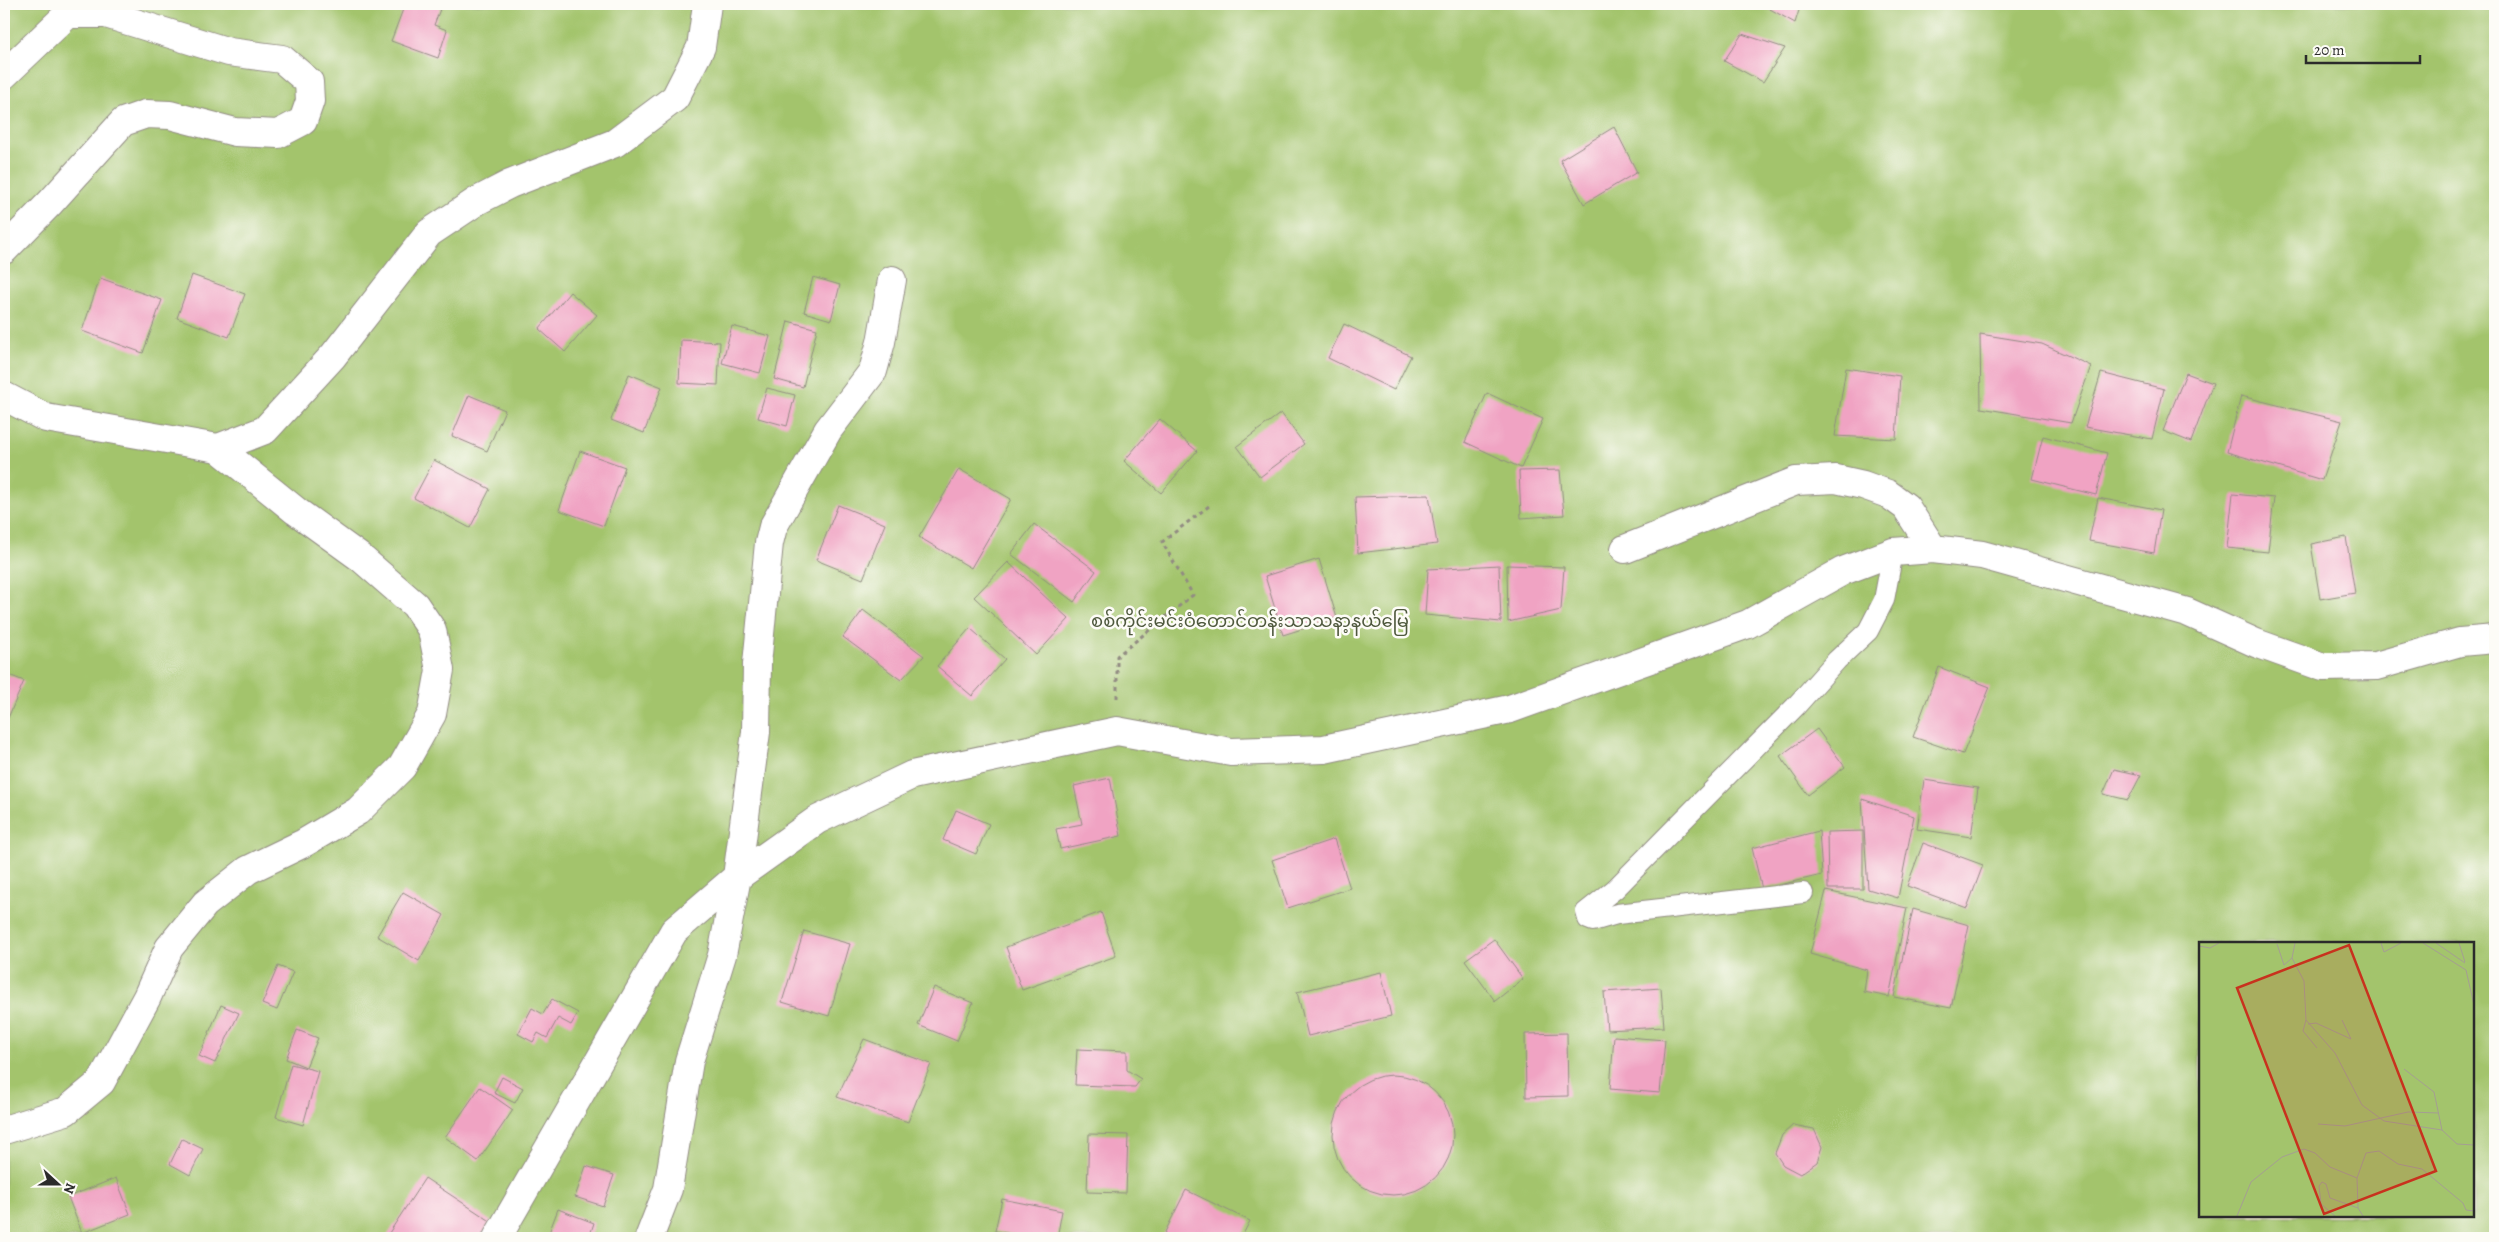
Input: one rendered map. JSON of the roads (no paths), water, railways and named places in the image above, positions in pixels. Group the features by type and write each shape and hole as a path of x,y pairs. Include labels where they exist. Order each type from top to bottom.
{"street":[{"path":"218,448 265,430 333,356 429,232 477,201 510,184 615,142 675,98 701,47 707,4"},
{"path":"4,75 68,14 106,14 229,52 282,59 309,82 310,101 303,121 278,134 236,132 170,116 146,114 124,122 4,250"},
{"path":"649,1238 668,1189 689,1060 722,955 737,877 756,732 758,655 765,570 773,527 828,430 873,371 881,342 892,280"},
{"path":"4,396 46,418 218,448 296,511 360,558 415,605 432,630 440,670 432,714 402,767 358,811 304,843 248,870 205,904 169,948 147,997 100,1082 66,1111 4,1130"},
{"path":"1625,549 1796,481 1836,479 1863,485 1888,494 1906,507 1933,549"},
{"path":"497,1238 674,931 737,877 817,820 912,775 1118,731 1231,752 1324,749 1510,709 1748,624 1843,571 1893,552 1933,549 1982,555 2187,612 2256,644 2323,667 2376,666 2460,642 2495,639"}],"lane":[{"path":"1802,893 1617,914 1593,922 1588,919 1586,912 1615,890 1795,706 1837,660 1868,631 1884,600 1893,552"}],"park label":[{"name":"စစ်ကိုင်းမင်းဝံတောင်တန်းသာသနာ့နယ်မြေ","path":"1250,621"}]}
